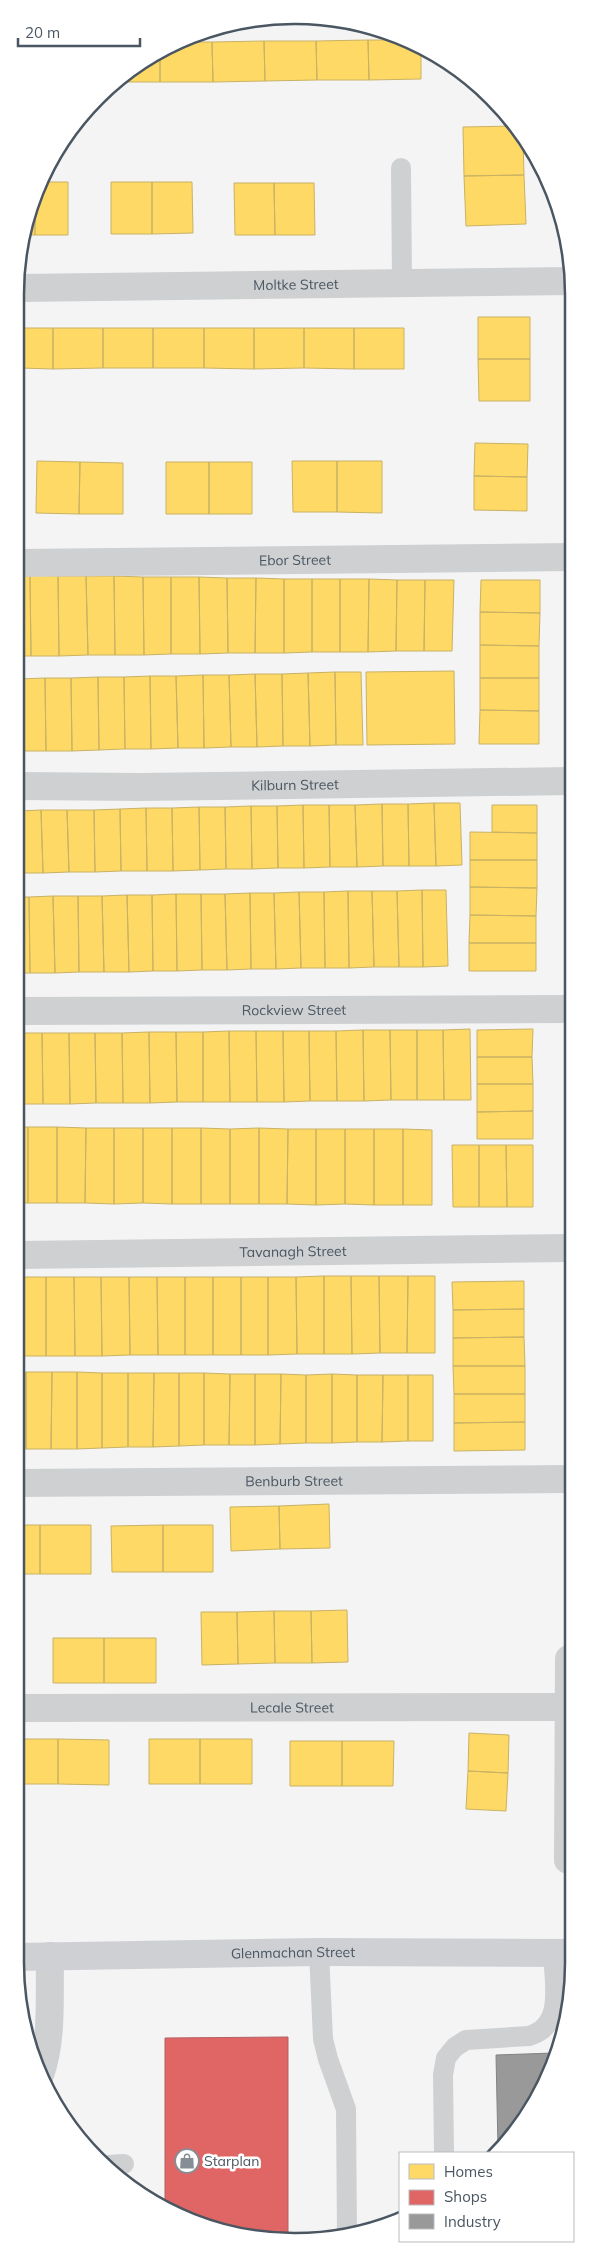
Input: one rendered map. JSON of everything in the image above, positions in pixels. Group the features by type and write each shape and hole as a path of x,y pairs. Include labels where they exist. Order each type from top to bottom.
{"street":[{"name":"Moltke Street","path":"24,288 565,281"},
{"name":"Ebor Street","path":"24,563 565,557"},
{"name":"Kilburn Street","path":"24,786 140,787 565,780"},
{"name":"Rockview Street","path":"24,1011 565,1009"},
{"name":"Tavanagh Street","path":"24,1255 565,1248"},
{"name":"Benburb Street","path":"24,1483 565,1478"},
{"name":"Lecale Street","path":"24,1708 565,1707"},
{"name":"Glenmachan Street","path":"24,1957 319,1952 561,1953"},
{"path":"43,2065 49,2023 50,1956"}],"lane":[{"path":"401,168 402,283"},
{"path":"319,1952 323,2039 346,2109 347,2228"},
{"path":"444,2152 443,2075 446,2058 455,2047 466,2040 529,2036 537,2034 545,2028 555,2008 561,1953"}],"building: Homes":[{"path":"368,40 387,40 421,56 421,79 369,80"},
{"path":"368,40 369,80 317,80 316,41"},
{"path":"264,41 316,41 317,80 265,81"},
{"path":"264,41 265,81 213,82 212,42"},
{"path":"196,42 212,42 213,82 160,82 160,60"},
{"path":"160,60 160,82 127,82"},
{"path":"506,126 523,150 524,175 464,176 463,127"},
{"path":"524,175 526,224 466,226 464,176"},
{"path":"48,182 68,182 68,235 35,235 35,217"},
{"path":"111,182 152,182 152,234 111,234"},
{"path":"152,182 192,182 193,233 152,234"},
{"path":"234,183 274,183 275,235 235,235"},
{"path":"274,183 314,183 315,235 275,235"},
{"path":"35,217 35,235 31,235"},
{"path":"478,317 530,317 530,359 478,359"},
{"path":"24,328 53,328 53,369 24,368"},
{"path":"53,328 103,328 103,368 53,369"},
{"path":"103,328 153,328 153,368 103,368"},
{"path":"153,328 204,328 204,368 153,368"},
{"path":"204,328 254,328 254,369 204,368"},
{"path":"254,328 304,328 304,368 254,369"},
{"path":"304,328 354,328 354,369 304,368"},
{"path":"354,328 404,328 404,369 354,369"},
{"path":"478,359 530,359 530,401 479,401"},
{"path":"475,443 528,444 527,477 474,476"},
{"path":"37,461 80,462 79,514 36,513"},
{"path":"292,461 337,461 337,512 293,512"},
{"path":"337,461 382,461 382,513 337,512"},
{"path":"80,462 123,463 123,514 79,514"},
{"path":"166,462 209,462 209,514 166,514"},
{"path":"209,462 252,462 252,514 209,514"},
{"path":"474,476 527,477 527,511 474,510"},
{"path":"24,575 30,575 31,656 24,656"},
{"path":"30,575 58,576 59,656 31,656"},
{"path":"58,576 86,576 88,655 59,656"},
{"path":"86,576 114,576 115,655 88,655"},
{"path":"114,576 143,577 144,655 115,655"},
{"path":"143,577 171,577 171,654 144,655"},
{"path":"171,577 199,577 200,654 171,654"},
{"path":"199,577 227,578 228,653 200,654"},
{"path":"227,578 256,578 255,653 228,653"},
{"path":"256,578 284,579 284,653 255,653"},
{"path":"284,579 312,579 312,652 284,653"},
{"path":"312,579 340,579 340,652 312,652"},
{"path":"340,579 369,579 368,652 340,652"},
{"path":"369,579 397,580 396,651 368,652"},
{"path":"397,580 425,580 424,651 396,651"},
{"path":"425,580 454,580 452,651 424,651"},
{"path":"481,580 540,580 540,613 480,612"},
{"path":"480,612 540,613 539,646 480,645"},
{"path":"480,645 539,646 539,678 480,678"},
{"path":"454,671 455,744 367,745 366,672"},
{"path":"335,672 361,672 363,745 336,745"},
{"path":"335,672 336,745 310,746 308,673"},
{"path":"308,673 310,746 283,746 282,674"},
{"path":"255,674 282,674 283,746 257,747"},
{"path":"255,674 257,747 231,747 229,675"},
{"path":"203,675 229,675 231,747 204,748"},
{"path":"203,675 204,748 178,748 176,676"},
{"path":"150,676 176,676 178,748 151,749"},
{"path":"150,676 151,749 125,749 124,677"},
{"path":"98,677 124,677 125,749 99,750"},
{"path":"98,677 99,750 72,751 71,678"},
{"path":"45,678 71,678 72,751 46,751"},
{"path":"45,678 46,751 24,751 24,679"},
{"path":"480,678 539,678 539,711 480,710"},
{"path":"480,710 539,711 539,744 479,744"},
{"path":"434,803 460,803 462,865 436,866"},
{"path":"434,803 436,866 409,866 408,804"},
{"path":"382,804 383,866 357,867 355,805"},
{"path":"382,804 408,804 409,866 383,866"},
{"path":"303,805 304,868 278,868 277,806"},
{"path":"303,805 329,805 330,867 304,868"},
{"path":"329,805 355,805 357,867 330,867"},
{"path":"492,805 537,805 537,833 492,832"},
{"path":"251,806 252,869 226,869 225,807"},
{"path":"251,806 277,806 278,868 252,869"},
{"path":"199,807 200,870 173,871 172,808"},
{"path":"199,807 225,807 226,869 200,870"},
{"path":"146,808 147,871 121,871 120,809"},
{"path":"146,808 172,808 173,871 147,871"},
{"path":"120,809 121,871 95,872 94,810"},
{"path":"41,810 43,873 24,873 24,811"},
{"path":"41,810 67,810 69,872 43,873"},
{"path":"67,810 94,810 95,872 69,872"},
{"path":"470,832 537,833 537,860 470,860"},
{"path":"470,860 537,860 537,888 470,887"},
{"path":"470,887 537,888 536,916 470,915"},
{"path":"422,890 446,890 448,966 423,967"},
{"path":"422,890 423,967 399,967 397,891"},
{"path":"348,891 372,891 374,967 349,968"},
{"path":"348,891 349,968 325,968 324,892"},
{"path":"372,891 397,891 399,967 374,967"},
{"path":"299,892 324,892 325,968 301,968"},
{"path":"299,892 301,968 276,969 274,893"},
{"path":"250,893 274,893 276,969 251,969"},
{"path":"250,893 251,969 227,970 225,894"},
{"path":"176,894 201,894 202,970 177,971"},
{"path":"176,894 177,971 153,971 152,895"},
{"path":"201,894 225,894 227,970 202,970"},
{"path":"127,895 152,895 153,971 129,972"},
{"path":"127,895 129,972 104,972 102,896"},
{"path":"53,896 78,896 79,972 55,973"},
{"path":"53,896 55,973 30,973 29,897"},
{"path":"78,896 102,896 104,972 79,972"},
{"path":"24,897 29,897 30,973 24,973"},
{"path":"470,915 536,916 536,943 469,943"},
{"path":"469,943 536,943 536,971 469,971"},
{"path":"470,1029 471,1100 444,1100 443,1030"},
{"path":"533,1029 532,1057 477,1057 477,1030"},
{"path":"363,1030 364,1101 337,1101 336,1031"},
{"path":"363,1030 390,1030 391,1100 364,1101"},
{"path":"390,1030 417,1030 417,1100 391,1100"},
{"path":"417,1030 443,1030 444,1100 417,1100"},
{"path":"229,1031 230,1102 203,1102 203,1032"},
{"path":"229,1031 256,1031 257,1102 230,1102"},
{"path":"256,1031 283,1031 284,1102 257,1102"},
{"path":"283,1031 309,1031 310,1101 284,1102"},
{"path":"309,1031 336,1031 337,1101 310,1101"},
{"path":"149,1032 150,1103 123,1103 122,1033"},
{"path":"149,1032 176,1032 177,1102 150,1103"},
{"path":"176,1032 203,1032 203,1102 177,1102"},
{"path":"24,1033 42,1033 43,1104 24,1104"},
{"path":"42,1033 69,1033 70,1104 43,1104"},
{"path":"69,1033 95,1033 96,1103 70,1104"},
{"path":"95,1033 122,1033 123,1103 96,1103"},
{"path":"477,1057 532,1057 533,1084 477,1084"},
{"path":"477,1084 533,1084 533,1111 477,1112"},
{"path":"533,1111 533,1139 477,1139 477,1112"},
{"path":"24,1127 28,1127 28,1203 24,1203"},
{"path":"28,1127 57,1127 57,1203 28,1203"},
{"path":"57,1127 86,1128 85,1203 57,1203"},
{"path":"86,1128 114,1128 114,1204 85,1203"},
{"path":"114,1128 143,1128 143,1203 114,1204"},
{"path":"143,1128 172,1128 172,1204 143,1203"},
{"path":"172,1128 201,1128 201,1204 172,1204"},
{"path":"201,1128 230,1129 230,1204 201,1204"},
{"path":"259,1128 259,1204 230,1204 230,1129"},
{"path":"259,1128 288,1129 287,1204 259,1204"},
{"path":"288,1129 316,1129 316,1205 287,1204"},
{"path":"316,1129 345,1129 345,1204 316,1205"},
{"path":"345,1129 374,1129 374,1205 345,1204"},
{"path":"374,1129 403,1129 403,1205 374,1205"},
{"path":"403,1129 432,1130 432,1205 403,1205"},
{"path":"452,1145 479,1145 479,1207 453,1207"},
{"path":"479,1145 506,1145 507,1207 479,1207"},
{"path":"506,1145 533,1145 533,1207 507,1207"},
{"path":"324,1276 324,1354 297,1354 296,1277"},
{"path":"324,1276 351,1276 352,1354 324,1354"},
{"path":"351,1276 379,1276 380,1353 352,1354"},
{"path":"379,1276 408,1276 407,1353 380,1353"},
{"path":"408,1276 435,1276 435,1353 407,1353"},
{"path":"24,1277 46,1277 46,1356 24,1356"},
{"path":"46,1277 74,1277 75,1356 46,1356"},
{"path":"74,1277 101,1277 102,1356 75,1356"},
{"path":"101,1277 129,1277 130,1355 102,1356"},
{"path":"129,1277 157,1277 158,1355 130,1355"},
{"path":"157,1277 185,1277 185,1355 158,1355"},
{"path":"185,1277 213,1277 213,1355 185,1355"},
{"path":"213,1277 241,1277 241,1355 213,1355"},
{"path":"241,1277 268,1277 268,1355 241,1355"},
{"path":"268,1277 296,1277 297,1354 268,1355"},
{"path":"524,1281 524,1309 453,1310 452,1282"},
{"path":"524,1309 524,1337 453,1338 453,1310"},
{"path":"524,1337 525,1366 453,1366 453,1338"},
{"path":"453,1366 525,1366 525,1394 454,1394"},
{"path":"24,1372 26,1372 26,1449 24,1449"},
{"path":"26,1372 52,1372 51,1449 26,1449"},
{"path":"52,1372 77,1372 77,1449 51,1449"},
{"path":"77,1372 102,1373 102,1448 77,1449"},
{"path":"102,1373 128,1373 128,1447 102,1448"},
{"path":"128,1373 154,1373 153,1447 128,1447"},
{"path":"154,1373 179,1373 179,1446 153,1447"},
{"path":"179,1373 204,1373 204,1445 179,1446"},
{"path":"204,1373 230,1374 229,1445 204,1445"},
{"path":"230,1374 255,1374 255,1445 229,1445"},
{"path":"255,1374 281,1374 280,1444 255,1445"},
{"path":"281,1374 306,1375 306,1443 280,1444"},
{"path":"332,1374 332,1443 306,1443 306,1375"},
{"path":"332,1374 357,1375 357,1442 332,1443"},
{"path":"357,1375 383,1375 382,1442 357,1442"},
{"path":"383,1375 408,1375 408,1441 382,1442"},
{"path":"408,1375 433,1375 433,1441 408,1441"},
{"path":"454,1394 525,1394 525,1422 454,1423"},
{"path":"525,1422 525,1450 454,1451 454,1423"},
{"path":"329,1504 330,1548 280,1549 279,1506"},
{"path":"279,1506 280,1549 231,1551 230,1507"},
{"path":"24,1525 40,1525 40,1574 24,1574"},
{"path":"40,1525 91,1525 91,1574 40,1574"},
{"path":"163,1525 163,1572 112,1572 111,1526"},
{"path":"163,1525 213,1525 213,1572 163,1572"},
{"path":"347,1610 348,1662 312,1663 311,1611"},
{"path":"274,1611 275,1663 238,1664 237,1612"},
{"path":"274,1611 311,1611 312,1663 275,1663"},
{"path":"201,1612 237,1612 238,1664 202,1665"},
{"path":"53,1638 104,1638 104,1683 53,1683"},
{"path":"104,1638 156,1638 156,1683 104,1683"},
{"path":"469,1733 509,1735 508,1773 468,1771"},
{"path":"24,1739 58,1739 58,1784 24,1784"},
{"path":"58,1739 109,1740 109,1785 58,1784"},
{"path":"149,1739 200,1739 200,1784 149,1784"},
{"path":"200,1739 252,1739 252,1784 200,1784"},
{"path":"290,1741 342,1741 342,1786 290,1786"},
{"path":"342,1741 394,1741 393,1786 342,1786"},
{"path":"468,1771 508,1773 506,1811 466,1809"}],"building: Shops":[{"path":"288,2037 288,2233 259,2231 224,2224 191,2213 165,2200 165,2038"}],"building: Industry":[{"path":"550,2053 529,2098 498,2141 496,2055"}],"place":[{"name":"Starplan","path":"187,2161"}]}
